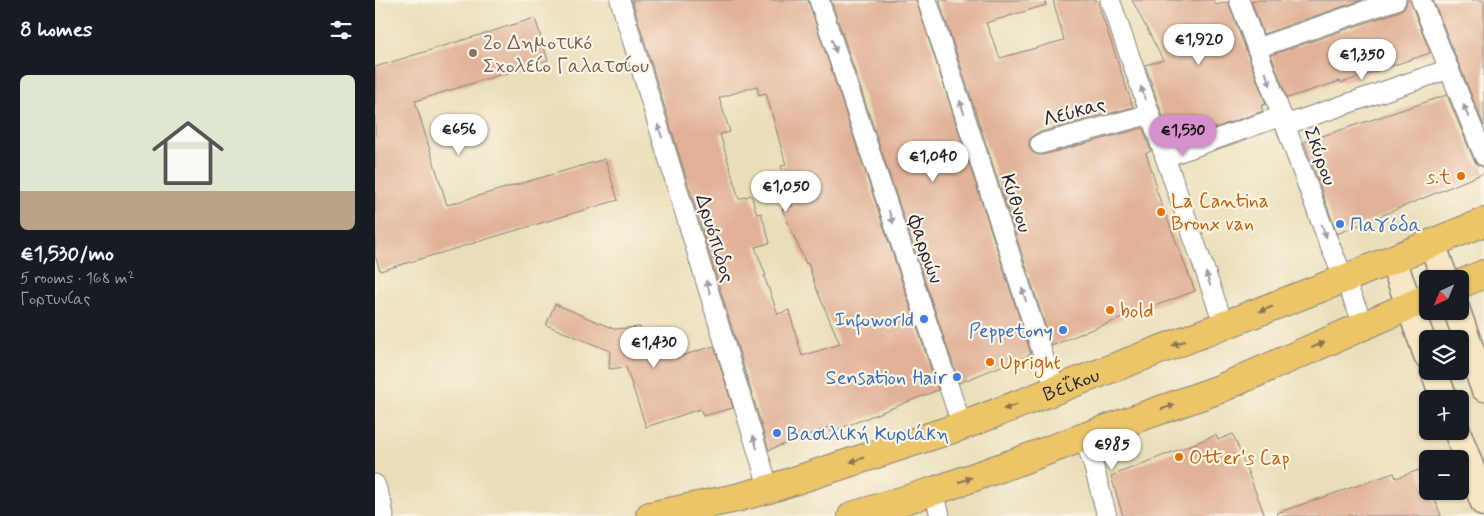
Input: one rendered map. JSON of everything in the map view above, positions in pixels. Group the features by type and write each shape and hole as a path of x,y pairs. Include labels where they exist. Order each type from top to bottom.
{"main road":[{"name":"Βεΐκου","path":"650,516 769,489 961,426 1057,391 1393,260 1484,222"},
{"path":"1469,280 1484,274"},
{"path":"852,516 937,503 1083,437 1217,390 1419,302"}],"street":[{"name":"Δρυόπιδος","path":"620,0 769,489"},
{"name":"Φαρρών","path":"819,0 961,426"},
{"name":"Κύθνου","path":"927,0 1042,352 1057,391"},
{"path":"1110,0 1224,325"},
{"name":"Σκύρου","path":"1239,0 1328,241 1364,325"},
{"path":"1257,48 1396,0"},
{"path":"1421,0 1484,156"},
{"path":"1165,157 1449,70"},
{"name":"Λεύκας","path":"1039,144 1150,114"},
{"path":"1432,243 1442,270"},
{"path":"1393,260 1419,302"},
{"path":"1460,320 1484,388"},
{"path":"1083,437 1093,464 1107,516"},
{"path":"1460,440 1484,503"},
{"path":"375,484 384,516"}],"building":[{"path":"632,0 808,0 938,390 831,432 829,427 769,450","holes":["757,86 759,95 766,93 786,165 781,166 793,206 782,209 806,264 808,263 816,288 840,344 802,356 789,310 778,314 755,247 770,243 761,213 757,214 751,195 739,199 720,134 730,132 719,98"]},
{"path":"831,0 916,0 1031,354 959,383"},
{"path":"939,0 1045,0 1046,5 986,23 1000,58 1064,40 1053,0 1097,0 1133,107 1037,133 1029,141 1029,147 1037,155 1043,155 1143,128 1151,151 1146,153 1157,187 1155,187 1195,291 1052,346"},
{"path":"1132,0 1214,0 1216,5 1228,2 1266,104 1261,106 1263,111 1172,143 1145,65 1163,60"},
{"path":"1251,0 1362,0 1263,34"},
{"path":"1407,0 1410,0 1430,53 1341,83 1340,81 1287,98 1271,55 1400,11 1405,7"},
{"path":"1433,0 1484,0 1484,126 1459,65"},
{"path":"535,18 548,60 415,101 447,205 605,159 618,200 380,271 375,255 375,67"},
{"path":"1447,95 1474,160 1477,165 1484,167 1484,173 1337,234 1304,142"},
{"path":"555,304 614,329 640,327 646,354 675,344 678,357 714,346 733,408 703,416 700,409 646,427 626,367 609,369 610,351 546,325"},
{"path":"1233,434 1265,516 1123,516 1111,476 1216,435 1218,440"},
{"path":"1419,470 1419,500 1435,500 1441,516 1278,516 1277,513 1394,473 1396,478"}],"place":[{"name":"2ο Δημοτικό Σχολείο Γαλατσίου","path":"473,53"},
{"name":"s.t","path":"1461,176"},
{"name":"La Cantina Bronx van","path":"1161,212"},
{"name":"Παγόδα","path":"1340,224"},
{"name":"bold","path":"1110,310"},
{"name":"Infoworld","path":"924,319"},
{"name":"Peppetony","path":"1063,330"},
{"name":"Upright","path":"990,362"},
{"name":"Sensation Hair","path":"957,377"},
{"name":"Βασιλική Κυριάκη","path":"777,433"},
{"name":"Otter's Cap","path":"1179,457"}]}
